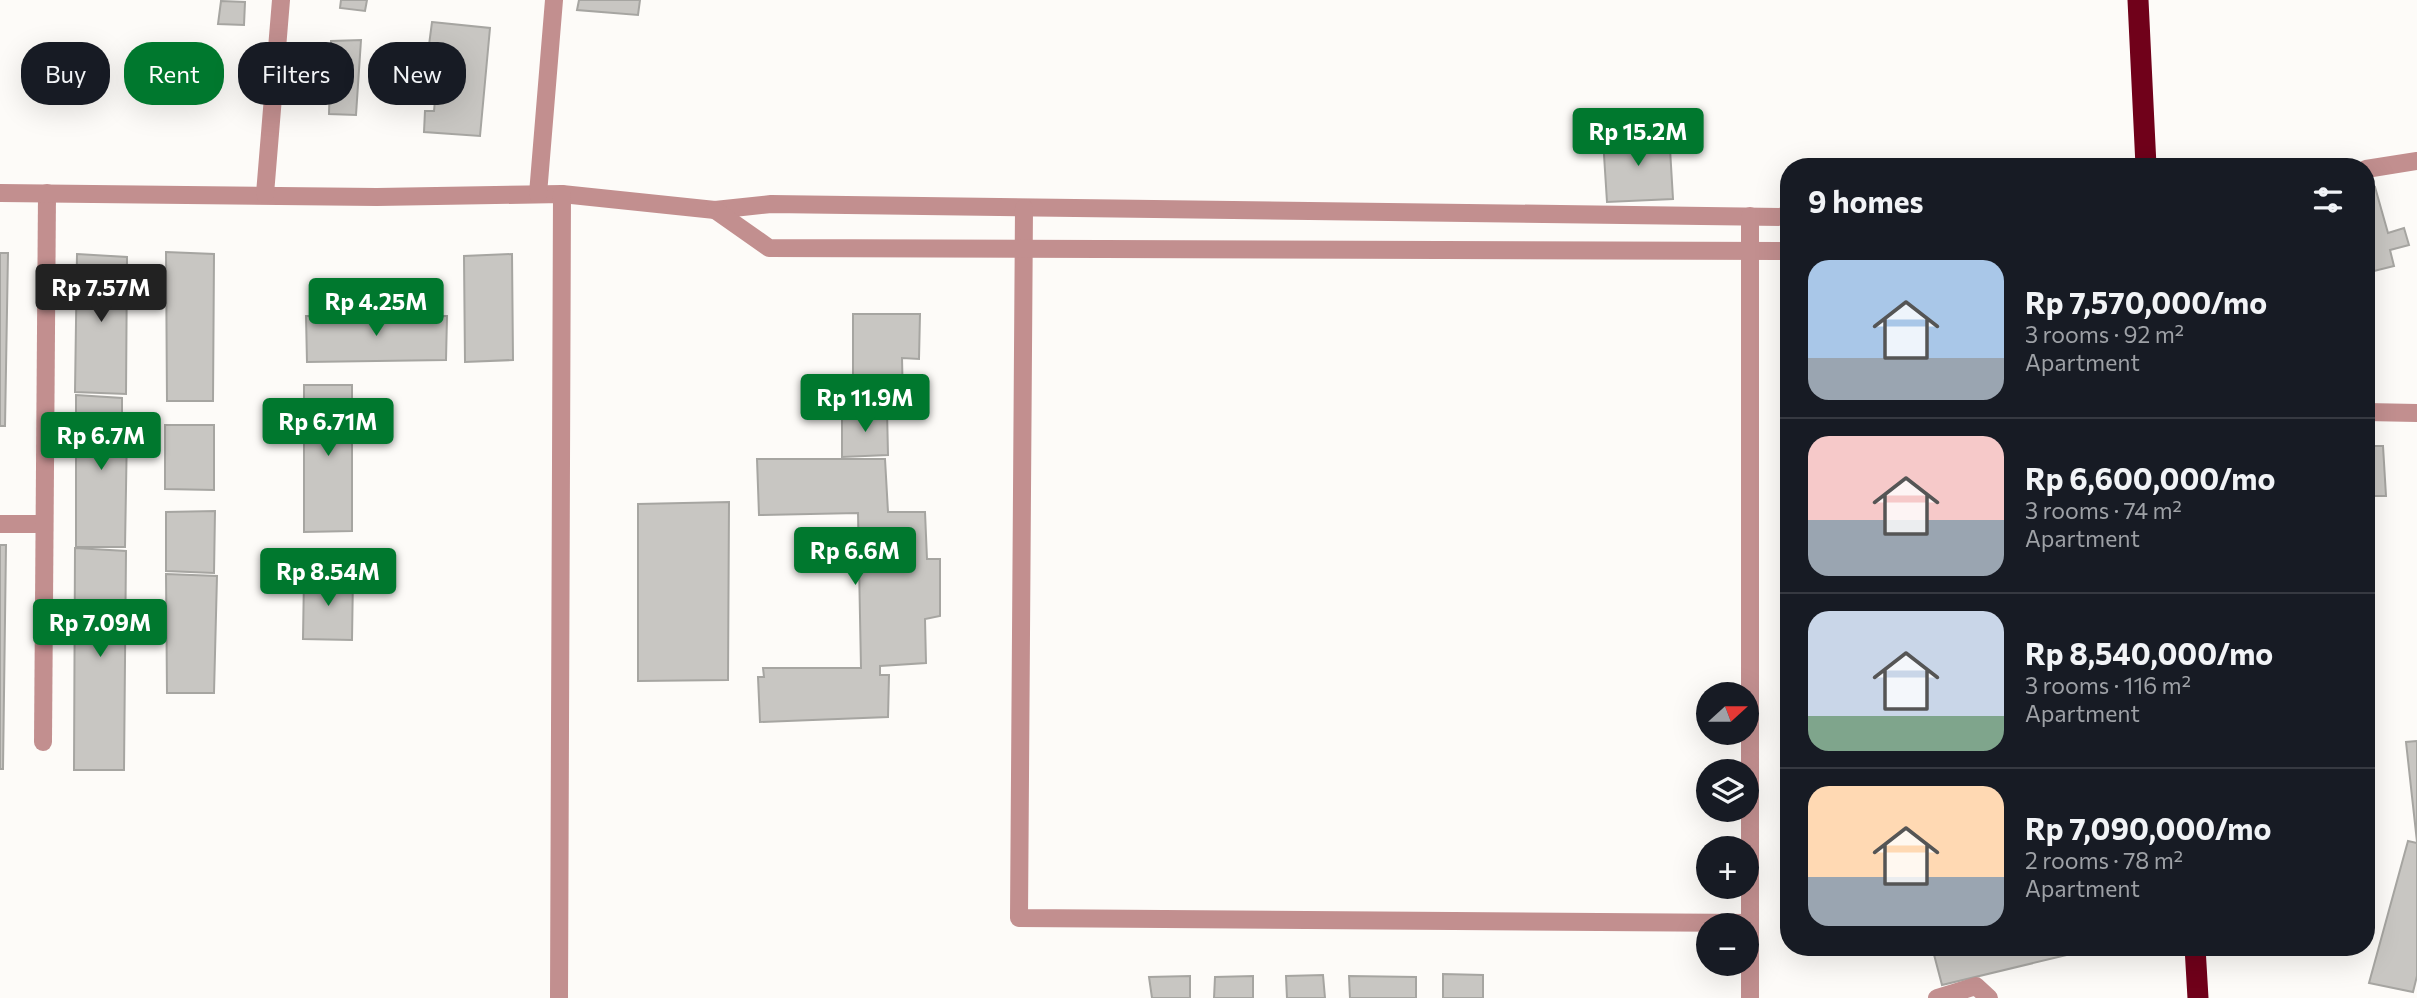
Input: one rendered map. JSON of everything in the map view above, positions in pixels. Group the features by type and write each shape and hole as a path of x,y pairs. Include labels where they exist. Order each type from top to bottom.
{"highway":[{"path":"2138,0 2146,158"},
{"path":"2195,956 2197,998"}],"street":[{"path":"265,194 281,0"},
{"path":"538,194 554,0"},
{"path":"2375,168 2417,161"},
{"path":"0,193 377,197 562,194 715,210 771,204 1780,217"},
{"path":"43,742 47,193"},
{"path":"559,998 562,194"},
{"path":"1024,208 1019,918 1696,923"},
{"path":"715,210 769,248 1780,251"},
{"path":"1750,216 1750,913"},
{"path":"2375,412 2417,414"},
{"path":"0,524 44,524"},
{"path":"1751,976 1751,998"},
{"path":"1937,998 1976,986 1989,998"}],"building":[{"path":"341,0 367,0 365,11 340,8"},
{"path":"579,0 640,0 638,15 577,10"},
{"path":"221,1 245,2 244,25 218,24"},
{"path":"432,22 490,28 480,136 424,132 425,111 434,111 435,105 466,105 466,42 429,42"},
{"path":"361,40 356,115 329,114 329,105 354,105 354,42 331,41"},
{"path":"1669,132 1673,199 1607,202 1603,139"},
{"path":"2375,187 2388,233 2404,228 2409,245 2390,250 2394,266 2375,271"},
{"path":"166,252 214,254 213,401 167,401"},
{"path":"0,253 8,253 5,426 0,426"},
{"path":"77,254 127,257 126,394 75,392"},
{"path":"512,254 513,360 465,362 464,256"},
{"path":"853,314 920,314 919,359 902,358 903,402 853,402"},
{"path":"306,316 447,316 446,360 307,362"},
{"path":"304,385 352,385 352,531 304,532"},
{"path":"76,395 122,398 122,430 127,430 125,547 76,547"},
{"path":"887,410 888,455 842,457 842,412"},
{"path":"165,425 214,425 214,490 165,489"},
{"path":"2375,446 2383,446 2386,496 2375,496"},
{"path":"757,459 885,459 888,512 925,512 927,559 940,559 940,616 925,619 926,663 880,666 880,675 889,675 888,717 760,722 758,677 764,677 763,668 861,668 858,513 759,515"},
{"path":"729,502 728,680 638,681 638,504"},
{"path":"215,511 214,573 166,571 166,512"},
{"path":"0,545 6,545 3,769 0,769"},
{"path":"75,548 126,551 124,770 74,770"},
{"path":"166,574 217,576 214,693 167,693"},
{"path":"304,576 353,576 352,640 303,639"},
{"path":"2417,741 2417,842 2406,742"},
{"path":"2408,841 2417,843 2417,976 2413,992 2369,983"},
{"path":"1934,956 2063,956 1942,985"},
{"path":"1443,974 1483,975 1483,998 1443,998"},
{"path":"1323,975 1325,998 1287,998 1286,976"},
{"path":"1190,976 1190,998 1152,998 1149,977"},
{"path":"1253,976 1253,998 1214,998 1215,977"},
{"path":"1349,976 1416,977 1416,998 1350,998"}]}
